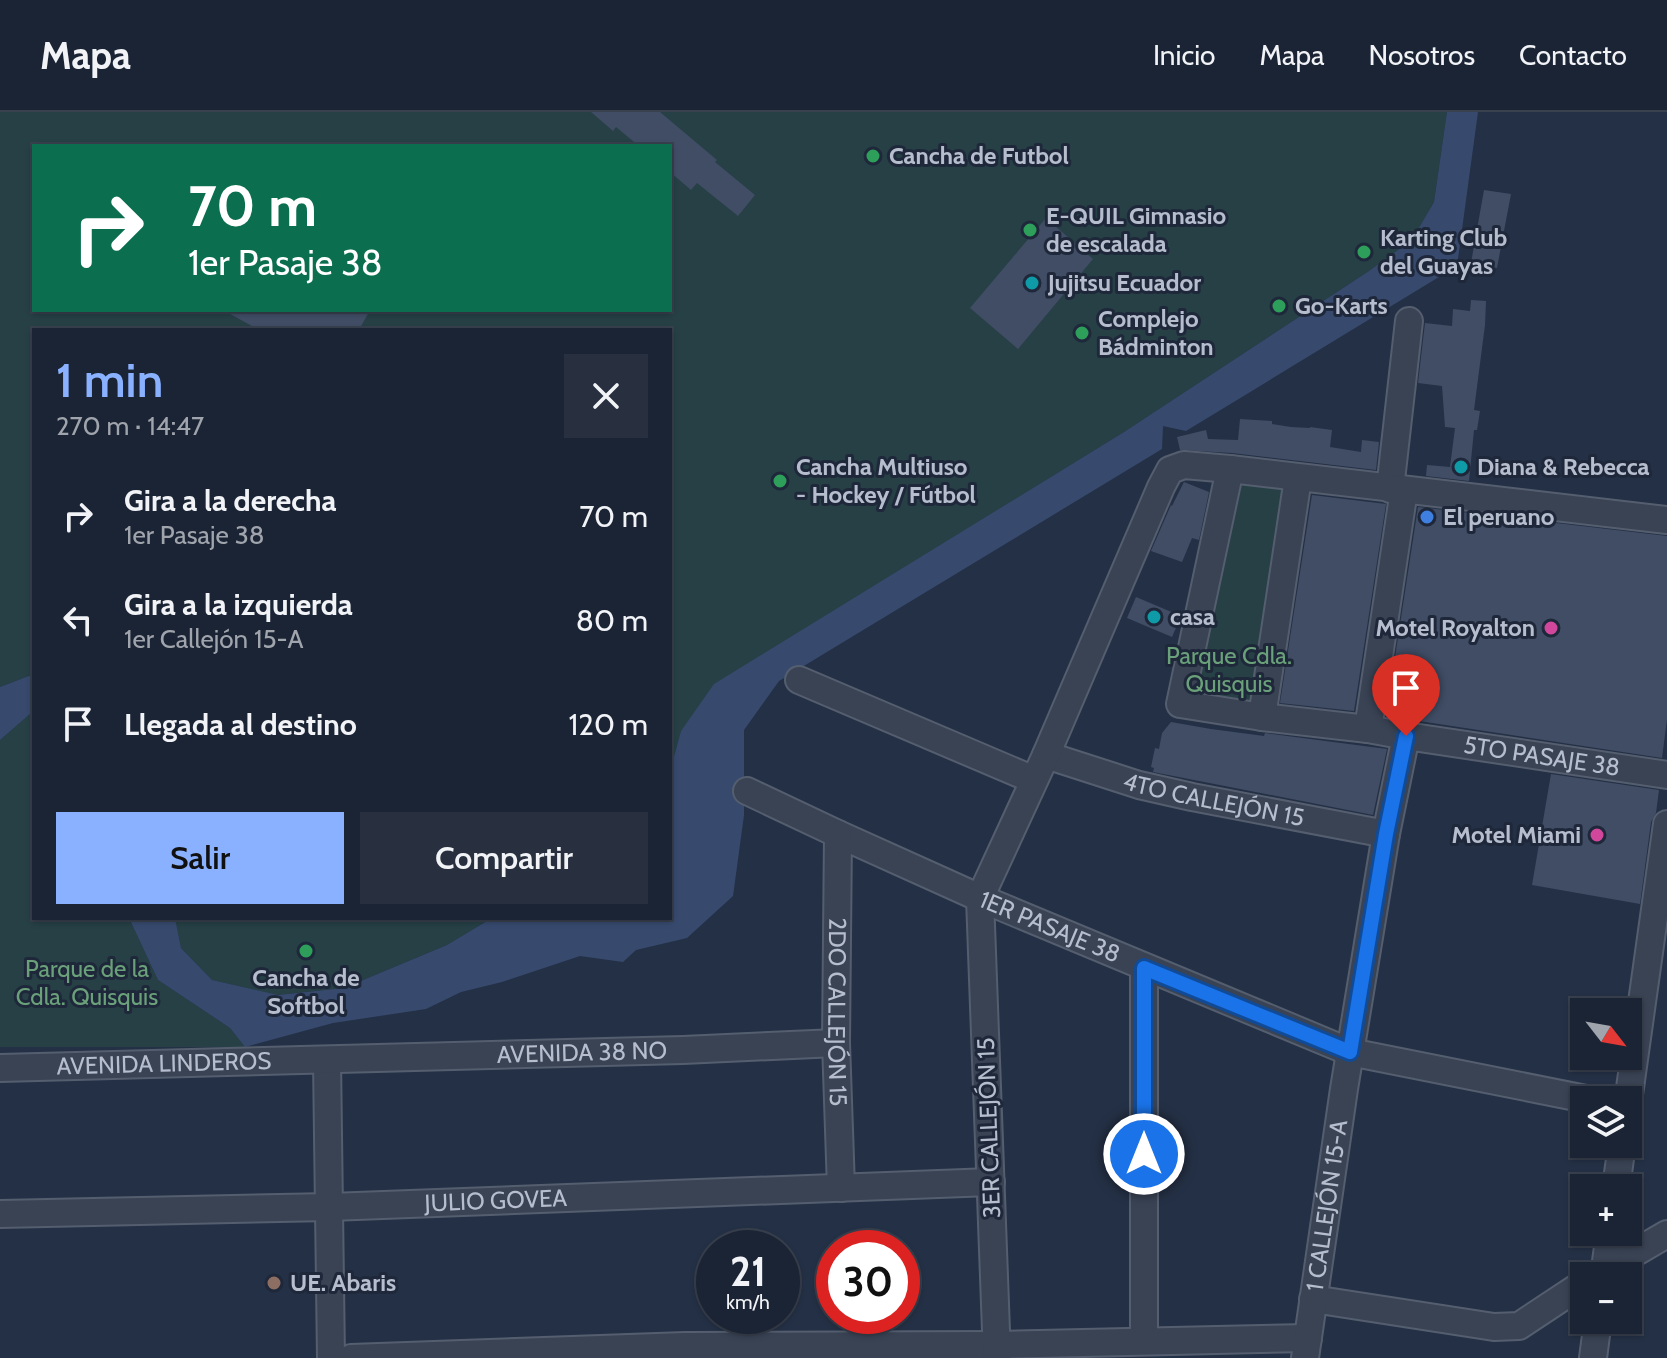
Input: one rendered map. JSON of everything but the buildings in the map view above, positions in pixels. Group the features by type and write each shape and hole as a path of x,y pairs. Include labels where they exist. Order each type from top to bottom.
{"street":[{"path":"1368,729 1397,490 1409,321"},
{"path":"980,898 1170,470 1184,465 1230,469 1667,520"},
{"name":"5TO PASAJE 38","path":"1230,469 1180,704 1667,775"},
{"path":"1262,717 1298,478"},
{"path":"799,680 1034,780"},
{"name":"1 CALLEJÓN 15-A","path":"1306,1348 1350,1052 1386,834 1406,736"},
{"name":"4TO CALLEJÓN 15","path":"1046,755 1152,788 1386,834"},
{"name":"1ER PASAJE 38","path":"747,791 980,898 1350,1052 1570,1096"},
{"path":"1630,1086 1667,824"},
{"name":"2DO CALLEJÓN 15","path":"838,834 836,1043 841,1188"},
{"name":"3ER CALLEJÓN 15","path":"980,898 997,1351"},
{"path":"1144,968 1144,1341"},
{"name":"AVENIDA 38 NO","path":"327,1060 836,1043"},
{"path":"327,1060 331,1358"},
{"name":"AVENIDA LINDEROS","path":"0,1068 327,1060"},
{"name":"JULIO GOVEA","path":"0,1214 330,1207 991,1182"},
{"path":"1620,1262 1667,1234"},
{"path":"1313,1299 1494,1327 1519,1326 1570,1293"},
{"path":"1593,1358 1596,1334"},
{"path":"351,1358 997,1351 1144,1341 1306,1348"}],"green space":[{"path":"0,112 1447,112 1434,202 1413,240 1124,432 769,651 681,731 672,764 672,328 32,328 32,675 0,687"},
{"name":"Parque Cdla. Quisquis","path":"1230,469 1298,478 1262,717 1180,704"},
{"name":"Parque de la Cdla. Quisquis","path":"32,712 32,920 130,920 158,980 230,1028 245,1047 0,1047 0,740"},
{"path":"175,920 489,920 447,945 344,988 277,995 212,980 181,948"}],"water":[{"path":"1447,112 1478,112 1457,266 1186,431 1163,426 1162,449 779,681 744,730 744,815 733,896 687,938 636,950 623,962 580,956 461,992 426,1009 333,1023 245,1047 230,1028 158,980 130,920 175,920 181,948 212,980 278,995 344,988 447,945 489,920 672,920 672,764 681,731 714,684 1124,432 1369,271 1412,240 1434,202"},
{"path":"32,675 32,713 0,740 0,687"}],"place":[{"name":"Cancha de Futbol","path":"873,156"},
{"name":"E-QUIL Gimnasio de escalada","path":"1030,230"},
{"name":"Karting Club del Guayas","path":"1364,252"},
{"name":"Jujitsu Ecuador","path":"1032,283"},
{"name":"Go-Karts","path":"1279,306"},
{"name":"Complejo Bádminton","path":"1082,333"},
{"name":"Diana & Rebecca","path":"1461,467"},
{"name":"Cancha Multiuso - Hockey / Fútbol","path":"780,481"},
{"name":"El peruano","path":"1427,517"},
{"name":"casa","path":"1154,617"},
{"name":"Motel Royalton","path":"1551,628"},
{"name":"Motel Miami","path":"1597,835"},
{"name":"Cancha de Softbol","path":"306,951"},
{"name":"UE. Abaris","path":"274,1283"}],"route":[{"path":"1144,1154 1144,968 1350,1052 1386,834 1406,736"}]}
